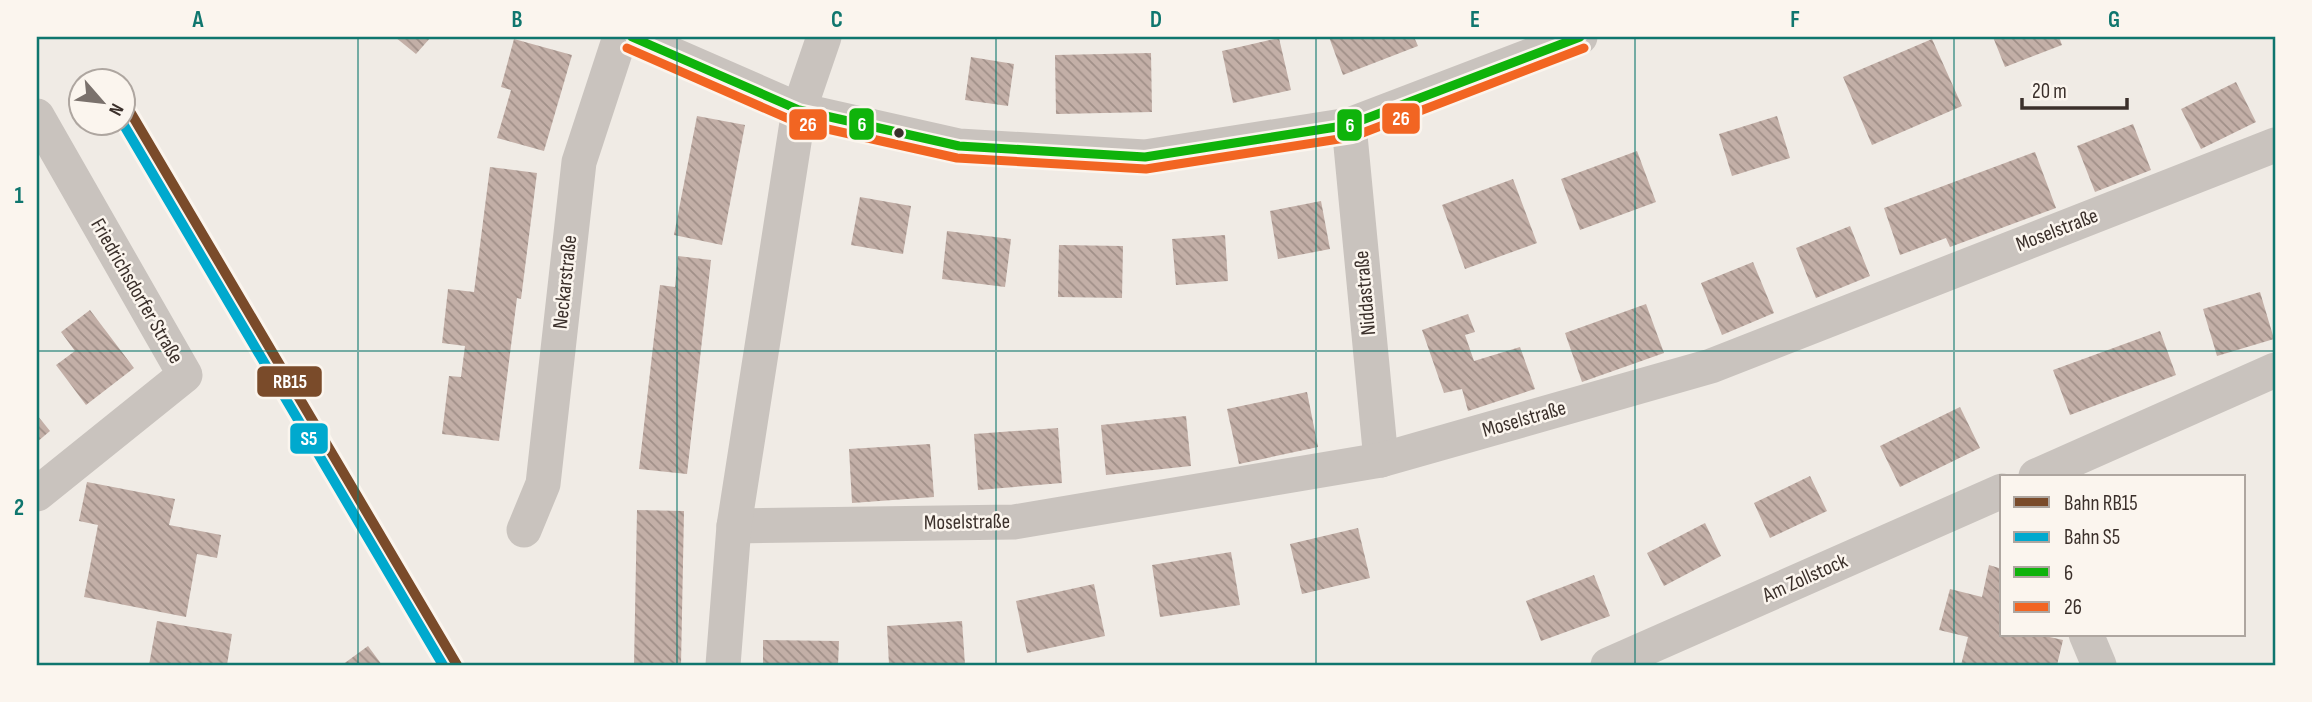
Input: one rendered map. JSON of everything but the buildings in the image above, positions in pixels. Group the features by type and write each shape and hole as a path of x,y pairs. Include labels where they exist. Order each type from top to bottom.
{"street":[{"name":"Neckarstraße","path":"524,530 543,484 579,162 620,37"},
{"path":"632,37 799,110 959,146 1145,157 1349,125 1580,37"},
{"path":"723,665 733,526 799,110 824,37"},
{"name":"Friedrichsdorfer Straße","path":"37,116 185,375 37,494"},
{"name":"Niddastraße","path":"1349,125 1381,460"},
{"name":"Moselstraße","path":"733,526 1014,522 1381,460 1711,366 2275,145"},
{"path":"2038,475 2275,370"},
{"name":"Am Zollstock","path":"1608,665 2000,492"},
{"path":"2087,636 2099,665"}],"rail line":[{"name":"RB15","path":"136,122 457,665"},
{"name":"S5","path":"130,136 443,665"}],"transit line":[{"name":"6","path":"632,37 799,110 959,146 1145,157 1349,125 1580,37"},
{"name":"26","path":"627,48 796,122 957,158 1146,169 1352,137 1584,48"}]}
